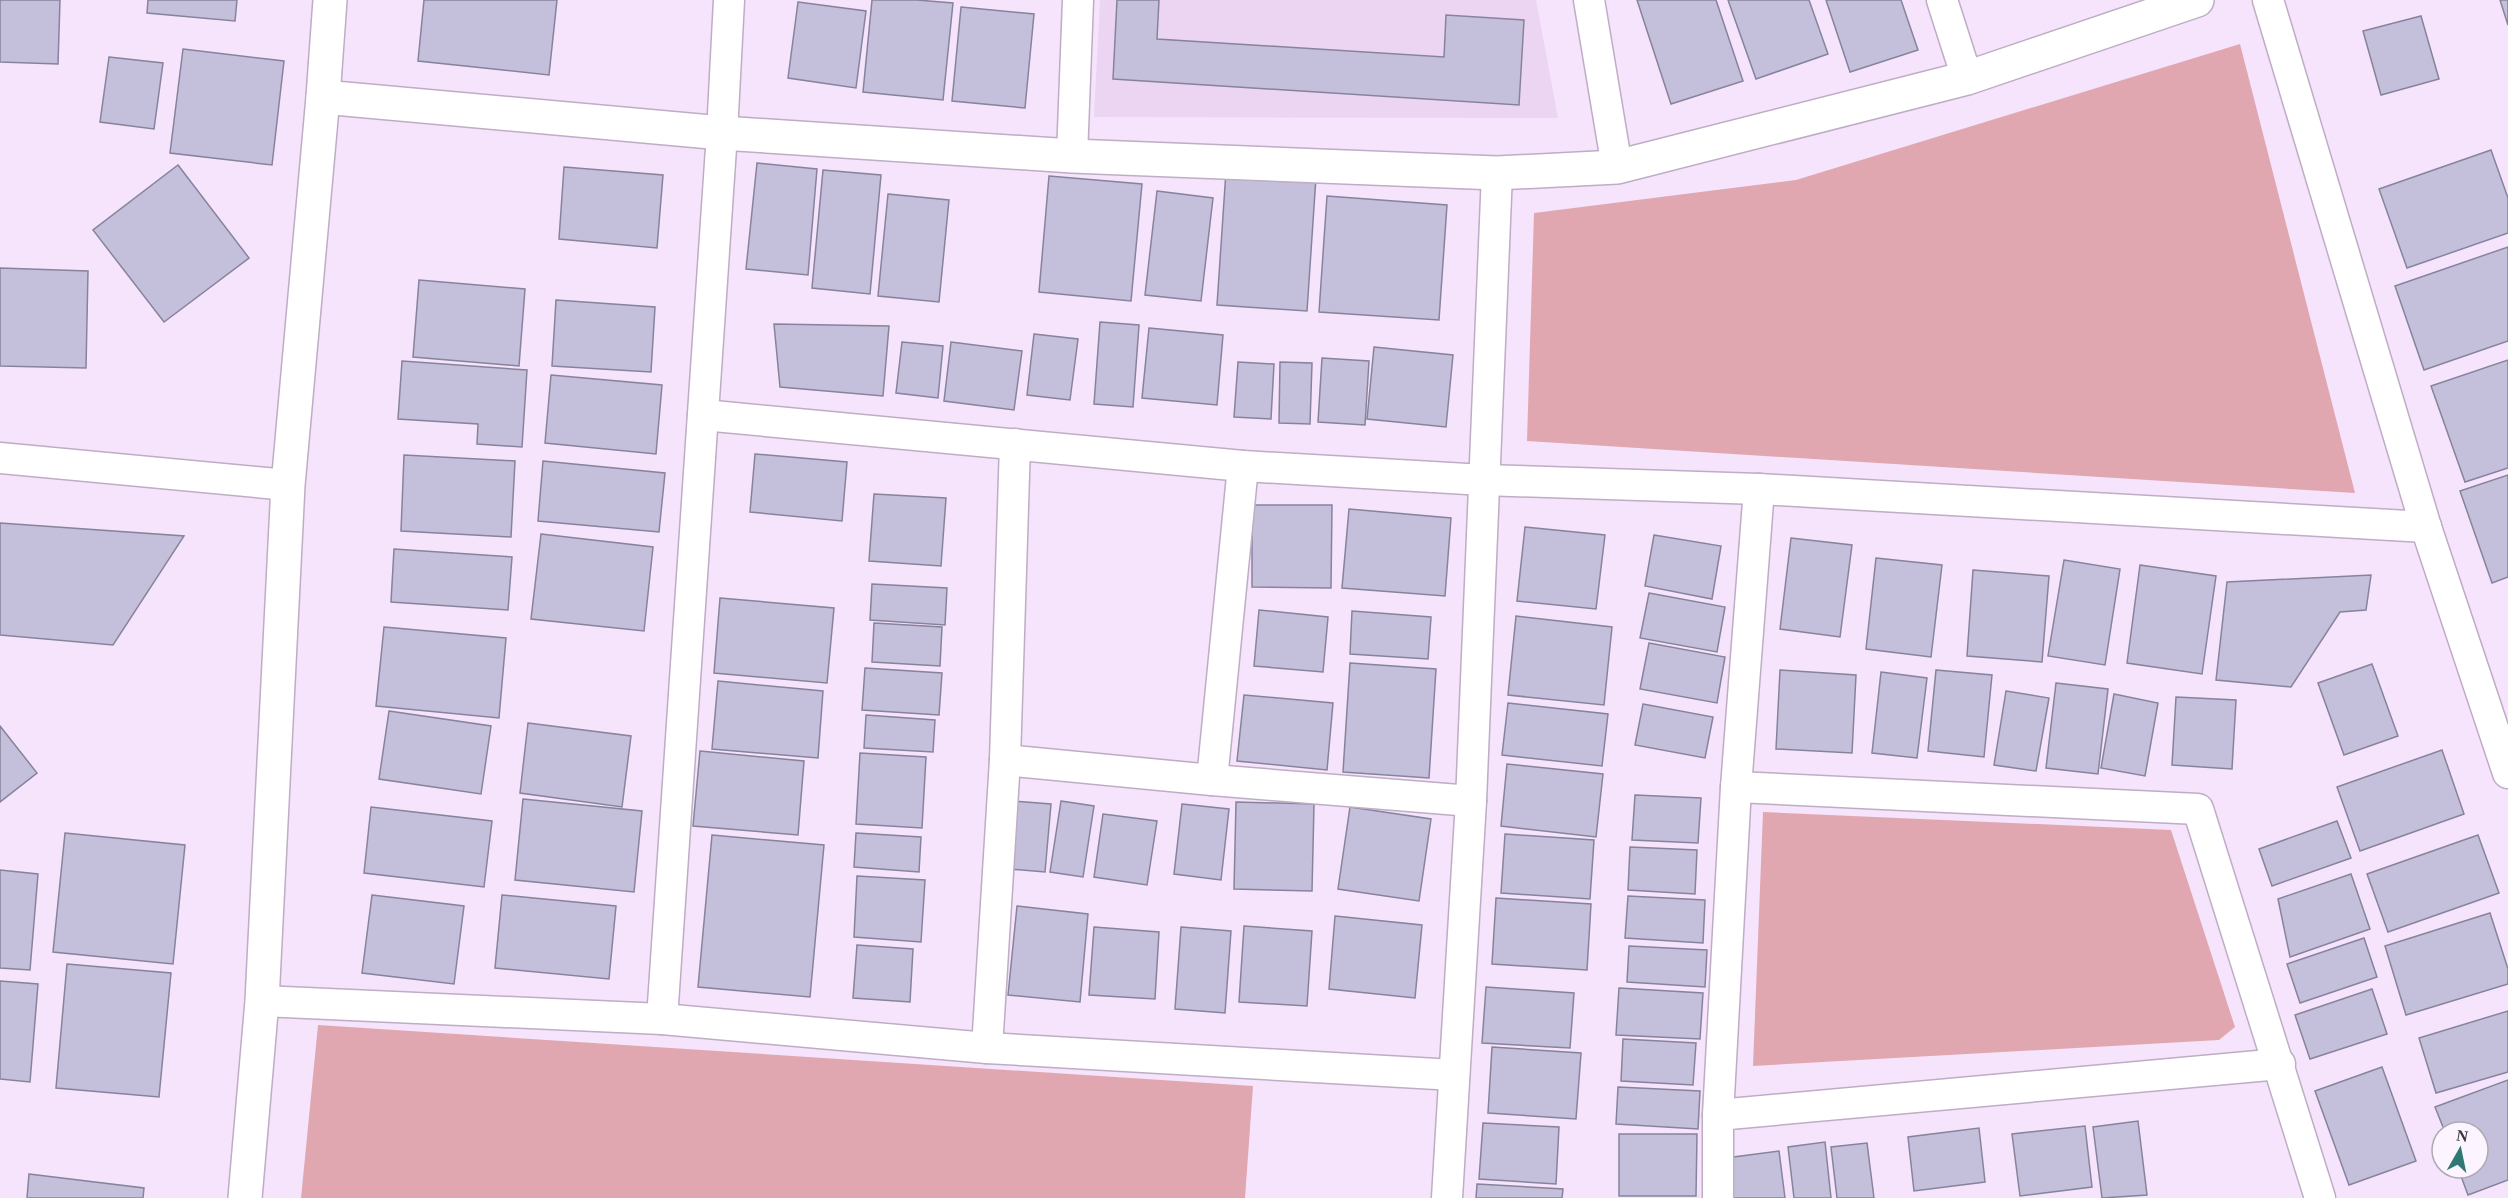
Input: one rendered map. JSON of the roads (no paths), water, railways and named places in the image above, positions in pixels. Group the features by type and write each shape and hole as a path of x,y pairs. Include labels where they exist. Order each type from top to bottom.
{"street":[{"path":"245,1198 262,1001 288,485 330,0"},
{"path":"662,1019 729,0"},
{"path":"1072,156 1078,0"},
{"path":"1589,0 1617,167"},
{"path":"1942,0 1967,78"},
{"path":"323,97 722,133 1072,156 1497,173 1617,167 1967,78 2197,0"},
{"path":"2268,0 2426,527 2508,773"},
{"path":"1447,1198 1471,801 1497,173"},
{"path":"703,415 1243,466 1484,480 1759,489 2426,527"},
{"path":"987,1048 1005,760 1015,444"},
{"path":"0,458 288,485"},
{"path":"1212,780 1243,466"},
{"path":"1718,1198 1718,1115 1736,786 1759,489"},
{"path":"1005,760 1471,801"},
{"path":"1736,786 2198,809 2280,1064 2320,1198"},
{"path":"262,1001 662,1019 987,1048 1454,1075"},
{"path":"1718,1115 2280,1064"}]}
